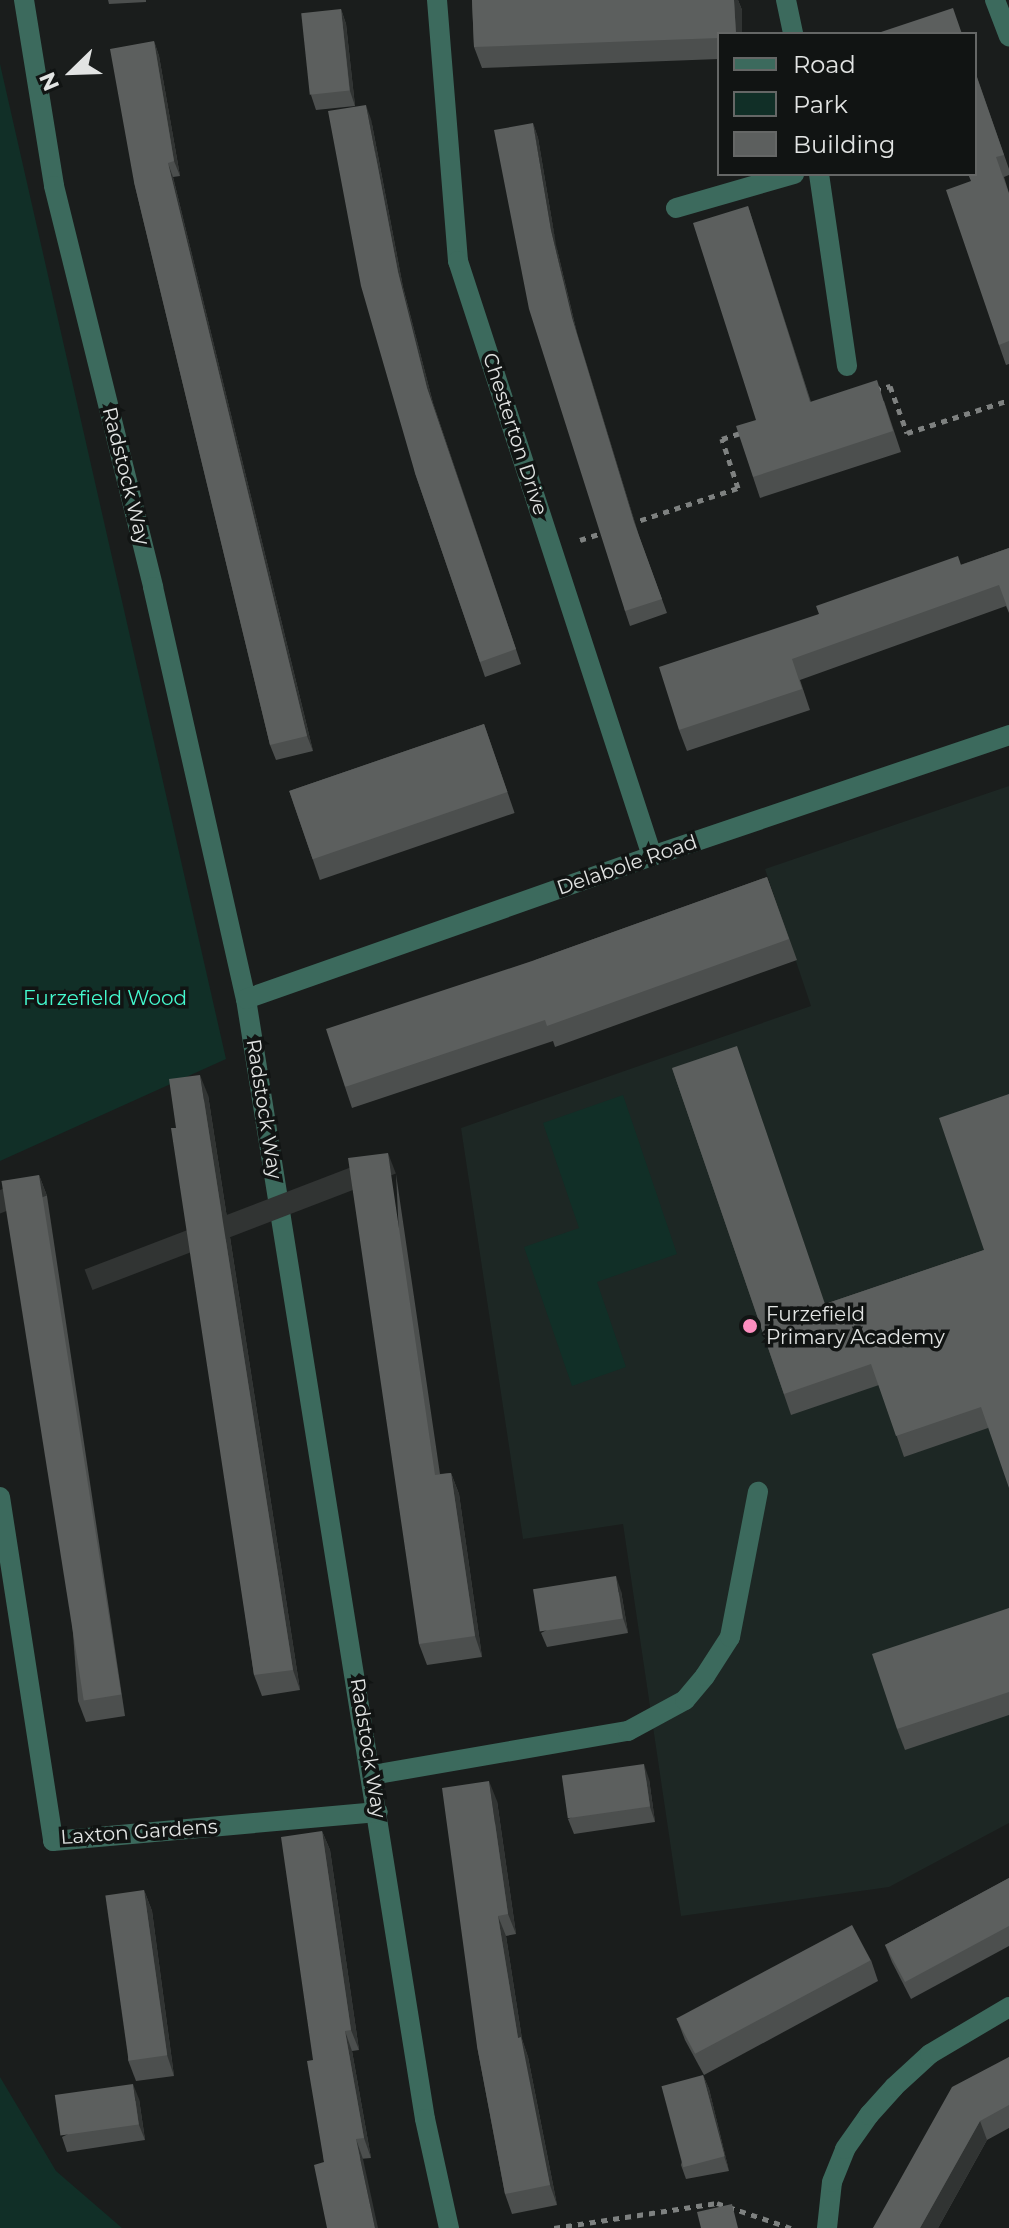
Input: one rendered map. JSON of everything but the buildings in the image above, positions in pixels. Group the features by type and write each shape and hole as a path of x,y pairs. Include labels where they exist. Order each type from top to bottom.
{"street":[{"name":"Radstock Way","path":"24,0 54,186 153,587 246,999 425,2119 449,2228"},
{"name":"Chesterton Drive","path":"437,0 458,261 652,856"},
{"path":"786,0 793,32"},
{"path":"995,0 1009,36"},
{"path":"676,208 787,176"},
{"path":"819,176 847,366"},
{"name":"Delabole Road","path":"246,999 1009,735"},
{"path":"372,1775 628,1731 685,1700 730,1637 758,1492"},
{"name":"Laxton Gardens","path":"0,1497 53,1841 378,1812"},
{"path":"827,2228 832,2182 845,2149 869,2115 930,2054 1009,2007"}],"path":[{"path":"862,395 890,386 907,433 1009,400"},
{"path":"626,525 738,488 722,439 750,430"},
{"path":"553,552 612,529"},
{"path":"554,2228 717,2203 791,2228"}],"shaded area":[{"name":"Furzefield Primary Academy","path":"1009,786 1009,1823 889,1887 681,1916 623,1524 523,1539 461,1128 811,1006 765,869"}],"green space":[{"name":"Furzefield Wood","path":"0,64 226,1059 0,1161"},
{"path":"623,1095 677,1254 597,1282 626,1367 572,1386 524,1247 579,1228 543,1123"},
{"path":"0,2077 56,2171 122,2228 0,2228"}],"place":[{"name":"Furzefield Primary Academy","path":"750,1326"}]}
